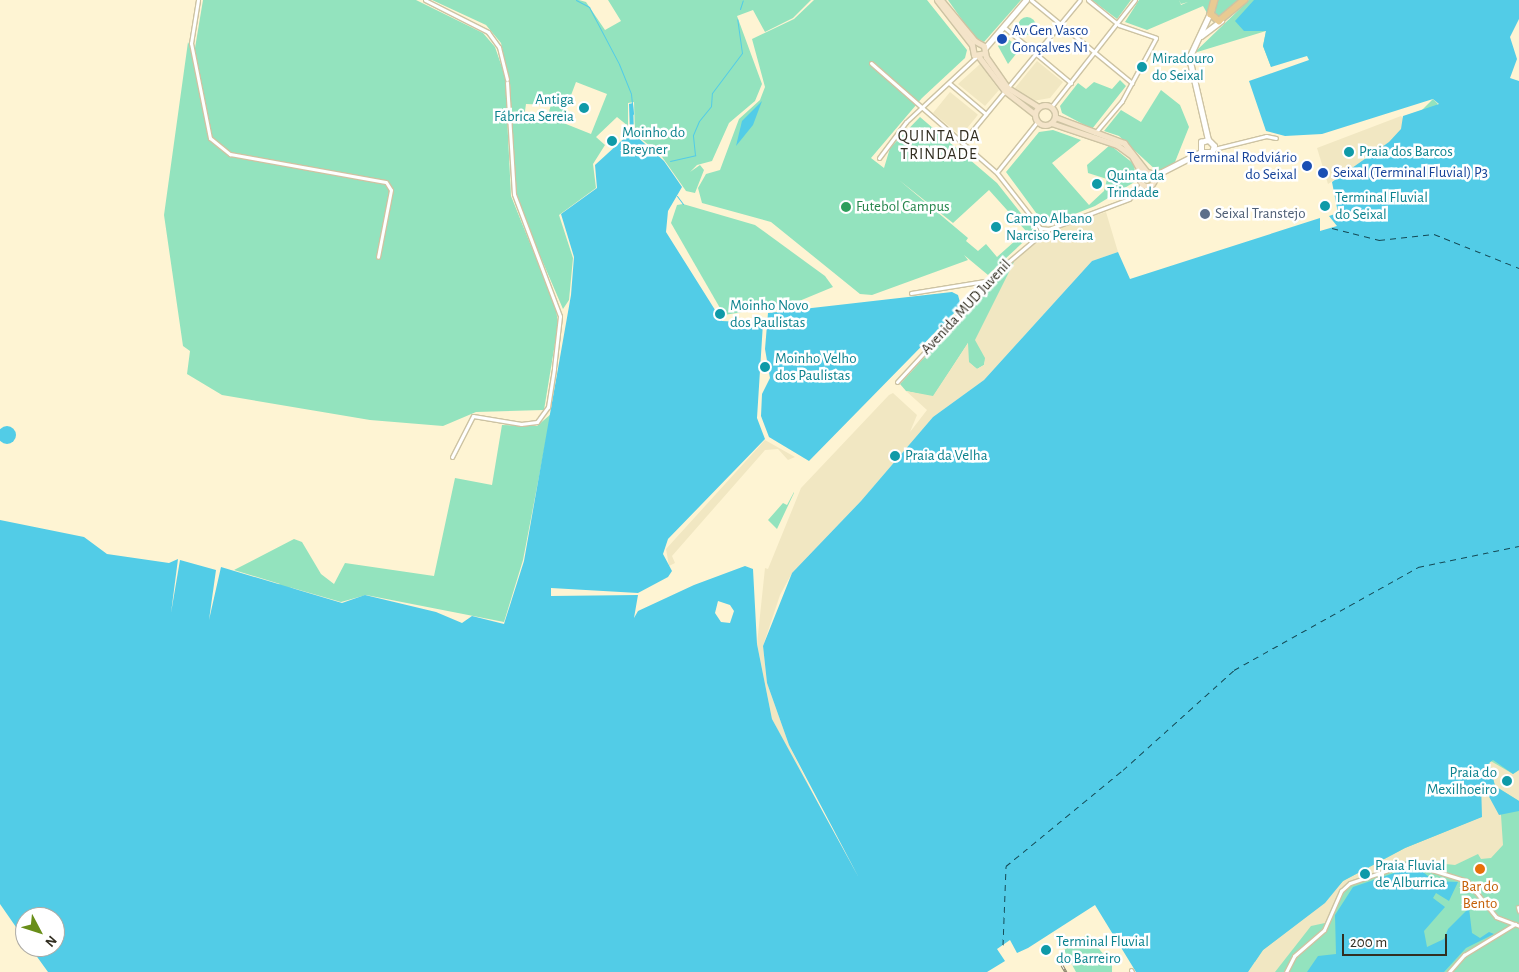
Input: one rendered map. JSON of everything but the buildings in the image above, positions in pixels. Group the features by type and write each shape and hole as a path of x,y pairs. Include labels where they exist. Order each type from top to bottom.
{"main road":[{"path":"937,0 978,57 1007,89 1034,114 1038,122 1096,133"},
{"path":"941,0 985,51 1007,89 1038,107 1051,106 1055,117 1129,147 1144,173 1142,185 1152,184 1154,176 1144,173"},
{"path":"1216,0 1211,10 1214,19 1223,20 1244,0"},
{"path":"972,48 978,44"},
{"path":"978,57 985,51"},
{"path":"1034,114 1038,107"},
{"path":"1051,123 1055,117"}],"street":[{"path":"198,0 191,43 210,138 230,154 386,182 391,190 378,258"},
{"path":"424,0 488,32 499,47 507,81 514,194 560,316 548,407 537,422 521,424 473,416 452,457"},
{"path":"985,51 1026,0"},
{"path":"1031,0 1132,83"},
{"path":"962,144 1080,0"},
{"path":"1088,0 1119,25 1156,38 1132,83 1096,133"},
{"path":"1051,106 1119,25 1135,0"},
{"path":"1211,10 1196,40 1189,66 1208,140 1214,149"},
{"path":"1196,40 1223,20"},
{"path":"1005,28 1071,83"},
{"path":"879,158 921,108 978,57"},
{"path":"871,63 904,88 921,108 997,172 1040,228 1039,236"},
{"path":"949,83 986,114"},
{"path":"997,172 1038,122"},
{"path":"1154,176 1201,152 1207,154 1214,149 1266,136 1276,138"},
{"path":"1201,152 1201,142 1208,140"},
{"path":"1040,228 1049,229 1129,199 1142,185"},
{"name":"Avenida MUD Juvenil","path":"897,382 991,280 1039,236 1046,237 1049,229"},
{"path":"987,276 991,280"},
{"path":"911,293 991,280"},
{"path":"1286,972 1294,956 1324,930 1341,891 1350,883 1409,863 1467,881 1496,917 1517,925"},
{"path":"1449,972 1464,955 1517,925"}],"green space":[{"path":"203,0 416,0 483,33 495,47 505,76 511,196 556,308 558,325 544,410 476,412 443,426 370,420 222,395 187,374 190,351 183,346 164,215 188,42 194,54"},
{"path":"432,0 579,0 586,2 605,30 621,21 608,0 811,0 793,18 765,32 753,10 737,16 762,84 755,101 729,123 712,161 697,165 690,172 700,165 704,170 695,193 686,191 660,154 635,134 634,102 628,103 628,126 617,117 596,137 605,145 593,164 596,188 559,215 573,258 569,300 563,309 520,209 515,186 510,83 501,43 486,25","holes":["576,82 607,94 591,134 561,122","526,104 551,105 547,118 524,118"]},
{"path":"814,0 927,0 967,50 965,58 922,98 871,158 884,168 890,148 920,117 997,183 1035,231 988,275 964,255 968,260 872,295 860,294 771,222 702,203 698,188 706,174 720,170 739,119 760,100 765,87 752,39 794,19","holes":["899,180 953,223 989,190 1026,231 997,257 986,244 978,251 966,241 968,238"]},
{"path":"948,0 1021,0 984,42 974,37"},
{"path":"1092,0 1131,0 1117,19"},
{"path":"1139,0 1179,0 1212,0 1207,13 1203,6 1147,30 1125,22"},
{"path":"1217,0 1242,0 1220,18 1213,13"},
{"path":"1249,0 1347,0 1271,67 1263,46 1266,31 1194,53"},
{"path":"1023,17 1031,17 1036,22 1034,33 1023,35 1018,30 1018,22"},
{"path":"1007,38 1020,49 1008,64 998,46"},
{"path":"1120,80 1126,86 1092,129 1062,113 1060,106 1078,83 1086,89 1094,82 1112,89"},
{"path":"1161,90 1180,105 1189,127 1175,162 1158,172 1119,136 1104,131 1121,110 1141,122"},
{"path":"1433,99 1438,104 1392,150 1387,145"},
{"path":"1053,130 1081,140 1052,163 1089,205 1104,191 1107,179 1088,173 1087,165 1110,145 1134,164 1136,181 1095,206 1057,221 1042,221 1006,172 1039,132"},
{"path":"683,204 755,225 825,276 833,287 792,304 724,315 671,223 677,205"},
{"path":"1016,258 1001,292 984,365 977,369 968,362 968,343 933,397 906,391 900,384"},
{"path":"551,414 523,560 504,622 366,595 341,602 289,587 466,660 275,587 280,584 234,570 294,539 302,542 321,574 334,584 345,563 434,576 455,478 492,485 502,425 537,426"},
{"path":"794,492 777,529 768,520 783,503 787,505"},
{"path":"1519,659 1519,972 1266,972 1254,961 1248,972 1218,972"},
{"path":"1087,935 1112,964 1112,972 1076,972 1064,950"}],"sand":[{"path":"1037,61 1063,82 1050,98 1033,101 1015,88"},
{"path":"980,64 999,90 985,106 958,84"},
{"path":"950,92 978,115 961,136 933,113"},
{"name":"Praia dos Barcos","path":"1401,116 1413,132 1328,184 1317,148"},
{"path":"1106,212 1118,252 1092,261 984,380 933,417 861,501 792,573 780,595 763,646 767,683 789,745 856,880 772,719 757,644 765,568 768,569 801,488 889,395 893,393 917,415 910,432 927,410 906,391 933,396 968,343 969,362 977,369 984,365 985,358 975,340 1016,258 1056,228"},
{"path":"765,440 795,457 788,460 778,449 765,450 672,556 675,563 669,566 666,549"},
{"name":"Praia do Mexilhoeiro","path":"1489,760 1513,774 1519,770 1519,801 1495,786"},
{"name":"Praia Fluvial de Alburrica","path":"1481,781 1501,815 1503,845 1491,858 1481,859 1478,854 1455,865 1409,860 1350,883 1325,923 1311,926 1275,972 1248,972 1263,950 1320,906 1343,881 1405,848 1481,817"}],"water":[{"path":"1254,0 1519,0 1519,19 1510,37 1517,59 1510,78 1519,81 1519,770 1513,774 1493,760 1489,763 1495,786 1519,801 1519,811 1499,815 1481,782 1482,817 1405,848 1343,881 1325,903 1263,950 1248,972 1136,972 1095,905 1028,948 1017,953 1010,940 997,949 1005,961 987,972 48,972 37,957 65,957 65,907 15,907 15,926 0,904 0,520 84,537 107,554 169,563 178,559 171,613 180,560 216,570 209,620 221,567 342,603 365,595 436,612 462,623 472,616 504,624 524,561 571,295 574,257 561,214 597,188 595,165 630,133 629,104 633,103 634,134 664,161 682,187 668,211 666,232 722,321 763,323 757,418 765,439 668,539 663,554 672,571 668,577 638,593 551,588 551,596 638,595 634,618 638,611 694,585 745,566 753,569 757,644 772,719 859,878 789,745 767,683 763,646 792,573 861,501 933,417 984,380 1092,261 1118,252 1130,279 1320,218 1320,231 1337,226 1329,216 1338,213 1332,182 1389,142 1401,129 1403,116 1439,104 1433,99 1322,134 1285,136 1266,131 1249,81 1309,60 1307,56 1271,67 1263,46 1266,31 1244,31 1235,21","holes":["718,601 730,605 734,611 730,623 721,622 715,613"]},
{"path":"762,101 753,125 736,146 742,121"},
{"path":"952,292 958,295 961,306 809,461 769,437 761,416 762,394 770,378 765,349 768,313"},
{"path":"7,426 13,429 16,435 13,441 7,444 1,441 -2,435 1,429"},
{"path":"1403,870 1423,872 1434,881 1458,882 1449,901 1436,893 1433,898 1445,907 1424,931 1427,947 1444,939 1448,929 1469,908 1472,933 1480,938 1489,932 1494,934 1466,948 1444,972 1307,972 1318,956 1336,954 1335,915 1353,887"}],"waterway":[{"path":"576,0 589,7 619,64 631,94 633,114"},
{"path":"740,9 743,0"},
{"path":"670,161 695,155 693,135 699,121 711,106 712,93 742,53 737,19"},
{"path":"677,196 683,204"}],"ferry route":[{"path":"1332,228 1379,240 1434,234 1519,268"},
{"path":"1003,945 1006,866 1123,770 1234,670 1418,567 1519,546"}],"railway":[{"path":"1062,965 1066,972"}],"place":[{"name":"Av Gen Vasco Gonçalves N1","path":"1002,39"},
{"name":"Miradouro do Seixal","path":"1142,67"},
{"name":"Antiga Fábrica Sereia","path":"584,108"},
{"name":"Moinho do Breyner","path":"612,141"},
{"name":"Praia dos Barcos","path":"1349,152"},
{"name":"Terminal Rodviário do Seixal","path":"1307,166"},
{"name":"Seixal (Terminal Fluvial) P3","path":"1323,173"},
{"name":"Quinta da Trindade","path":"1097,184"},
{"name":"Terminal Fluvial do Seixal","path":"1325,206"},
{"name":"Futebol Campus","path":"846,207"},
{"name":"Seixal Transtejo","path":"1205,214"},
{"name":"Campo Albano Narciso Pereira","path":"996,227"},
{"name":"Moinho Novo dos Paulistas","path":"720,314"},
{"name":"Moinho Velho dos Paulistas","path":"765,367"},
{"name":"Praia da Velha","path":"895,456"},
{"name":"Praia do Mexilhoeiro","path":"1507,781"},
{"name":"Bar do Bento","path":"1480,869"},
{"name":"Praia Fluvial de Alburrica","path":"1365,874"},
{"name":"Terminal Fluvial do Barreiro","path":"1046,950"}],"district":[{"name":"QUINTA DA TRINDADE","path":"939,145"}]}
